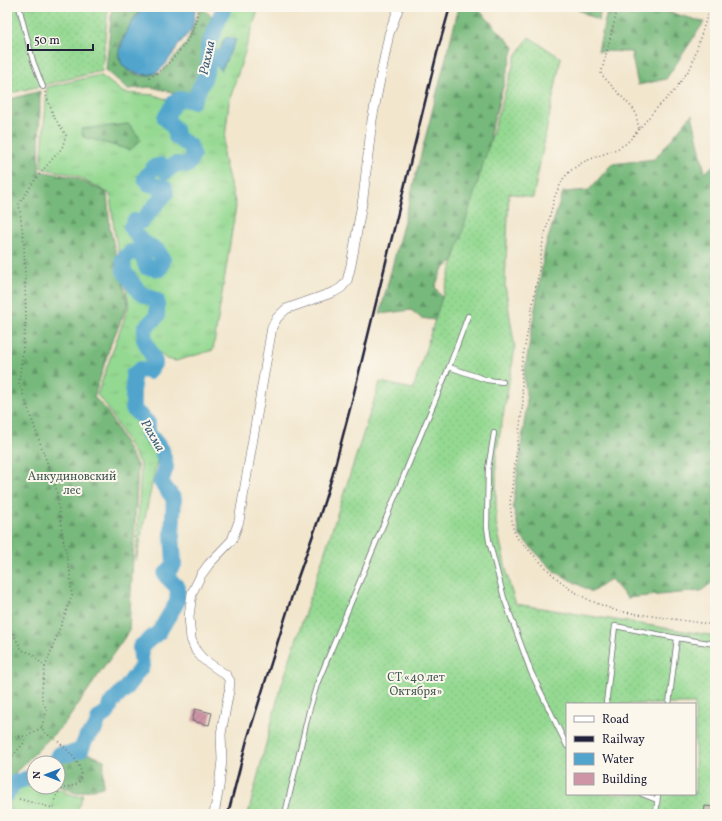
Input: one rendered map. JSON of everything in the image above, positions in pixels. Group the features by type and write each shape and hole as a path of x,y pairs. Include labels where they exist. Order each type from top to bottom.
{"street":[{"path":"214,814 222,760 221,734 230,680 226,674 203,659 196,651 191,639 189,617 192,593 200,575 232,540 239,521 272,327 277,318 286,309 334,292 341,288 347,281 363,198 372,120 390,34 399,7"}],"lane":[{"path":"19,7 33,61 43,87"},
{"path":"285,814 309,711 317,684 449,367 468,316"},
{"path":"449,367 487,380 503,382"},
{"path":"494,433 488,469 487,527 490,541 504,598 531,672 566,744"},
{"path":"606,703 615,626 715,644"},
{"path":"669,703 677,638"},
{"path":"644,795 657,800"},
{"path":"656,814 658,795"}],"path":[{"path":"149,77 156,75 167,66 191,33 197,16 198,7"},
{"path":"618,7 601,74 635,111 639,130"},
{"path":"710,7 691,67 674,91 656,109 627,143 617,149 583,162 570,171 563,179 555,196 543,241 521,367 523,402 510,503 513,529 517,538 552,574 571,590 591,601 617,610 715,625"},
{"path":"7,762 24,743 26,737 42,727 47,711 42,699 45,667 72,596 70,572 56,488 19,383 26,320 24,244 19,204 37,177 62,148 66,135 54,117 43,87"},
{"path":"7,623 22,650 31,653 45,667"},
{"path":"42,727 45,733 55,739 75,758 80,767 81,775 79,783 60,790 57,793 53,804 55,814"},
{"path":"7,737 26,737"},
{"path":"19,799 53,808"}],"green space":[{"path":"7,7 108,7 102,71 7,94"},
{"path":"112,7 142,7 121,41 118,55 123,66 131,73 142,76 161,73 186,44 201,8 212,16 201,76 190,95 151,87 128,89 106,70"},
{"path":"229,7 259,7 229,102 223,156 236,206 213,350 176,361 166,359 149,343 149,330 162,316 161,298 139,288 128,267 133,258 139,260 144,271 163,272 165,263 164,253 144,238 138,226 143,225 169,195 167,185 151,178 161,170 167,176 176,169 189,168 195,159 196,149 179,134 178,127 169,117 180,103 195,104 211,65 213,46"},
{"path":"459,7 476,7 514,47 490,134 493,168 470,246 442,270 435,287 451,312 448,322 421,318 411,310 380,314"},
{"path":"574,7 601,7 599,21 575,8"},
{"path":"612,7 626,7 672,13 704,22 666,79 638,85 631,52 598,51 607,11"},
{"name":"СТ «40 лет Октября»","path":"529,37 561,58 533,198 509,193 505,285 515,349 496,455 496,523 510,587 516,604 715,636 715,814 248,814 279,693 380,382 413,389 516,56"},
{"path":"100,75 124,93 154,95 171,101 162,119 171,131 175,140 188,152 184,161 174,161 169,166 162,160 153,163 141,177 144,185 161,193 141,217 134,217 128,225 135,239 153,253 155,260 150,262 143,249 128,248 119,255 114,230 110,194 75,175 41,168 47,87"},
{"name":"Анкудиновский лес","path":"40,91 39,171 74,177 107,193 110,229 128,304 110,346 94,397 106,409 138,467 129,631 66,722 33,755 26,755 26,762 7,779 7,100"},
{"path":"692,114 705,173 715,164 715,580 701,591 627,598 611,579 592,592 554,571 520,536 513,506 527,402 524,376 545,248 563,192 589,190 612,164 655,159"},
{"path":"129,124 141,140 130,150 83,137 81,129"},
{"path":"124,277 140,298 153,305 153,315 142,328 141,342 150,360 148,369 140,367 130,372 130,411 145,425 145,436 159,451 136,561 141,466 106,405 97,395 129,305"},
{"path":"86,753 104,760 103,787 75,793 66,789 66,758"},
{"path":"26,783 26,795 66,795 66,792 75,796 83,795 76,814 9,814 10,794"}],"water":[{"path":"143,7 196,7 190,31 163,67 157,72 148,75 133,72 124,67 120,60 120,51 127,31"},
{"path":"227,37 236,40 221,71 214,61 214,54 221,48 223,40"}],"building":[{"path":"195,709 212,713 209,725 192,721"},
{"path":"705,806 715,807 714,814 704,814"}],"waterway":[{"name":"Рахма","path":"59,755 69,754 81,750 86,738 95,729 99,718 108,712 112,702 125,689 142,666 140,647 159,632 177,602 178,588 165,575 174,564 172,534 174,499 161,482 166,467 162,450 148,433 148,423 133,409 133,375 141,369 149,372 155,362 144,339 145,328 157,316 157,301 139,292 124,271 123,259 131,252 142,254 146,267 160,269 163,260 158,251 141,241 131,227 135,221 142,221 166,193 165,188 149,184 145,178 154,167 162,165 166,172 175,164 188,165 193,155 190,146 176,137 175,129 165,118 176,100 183,99 193,101 204,79 209,62 208,46 224,7"},
{"name":"Рахма","path":"7,794 14,783 26,779"}],"railway":[{"path":"228,814 247,740 297,580 332,477 437,53 450,7"}]}
